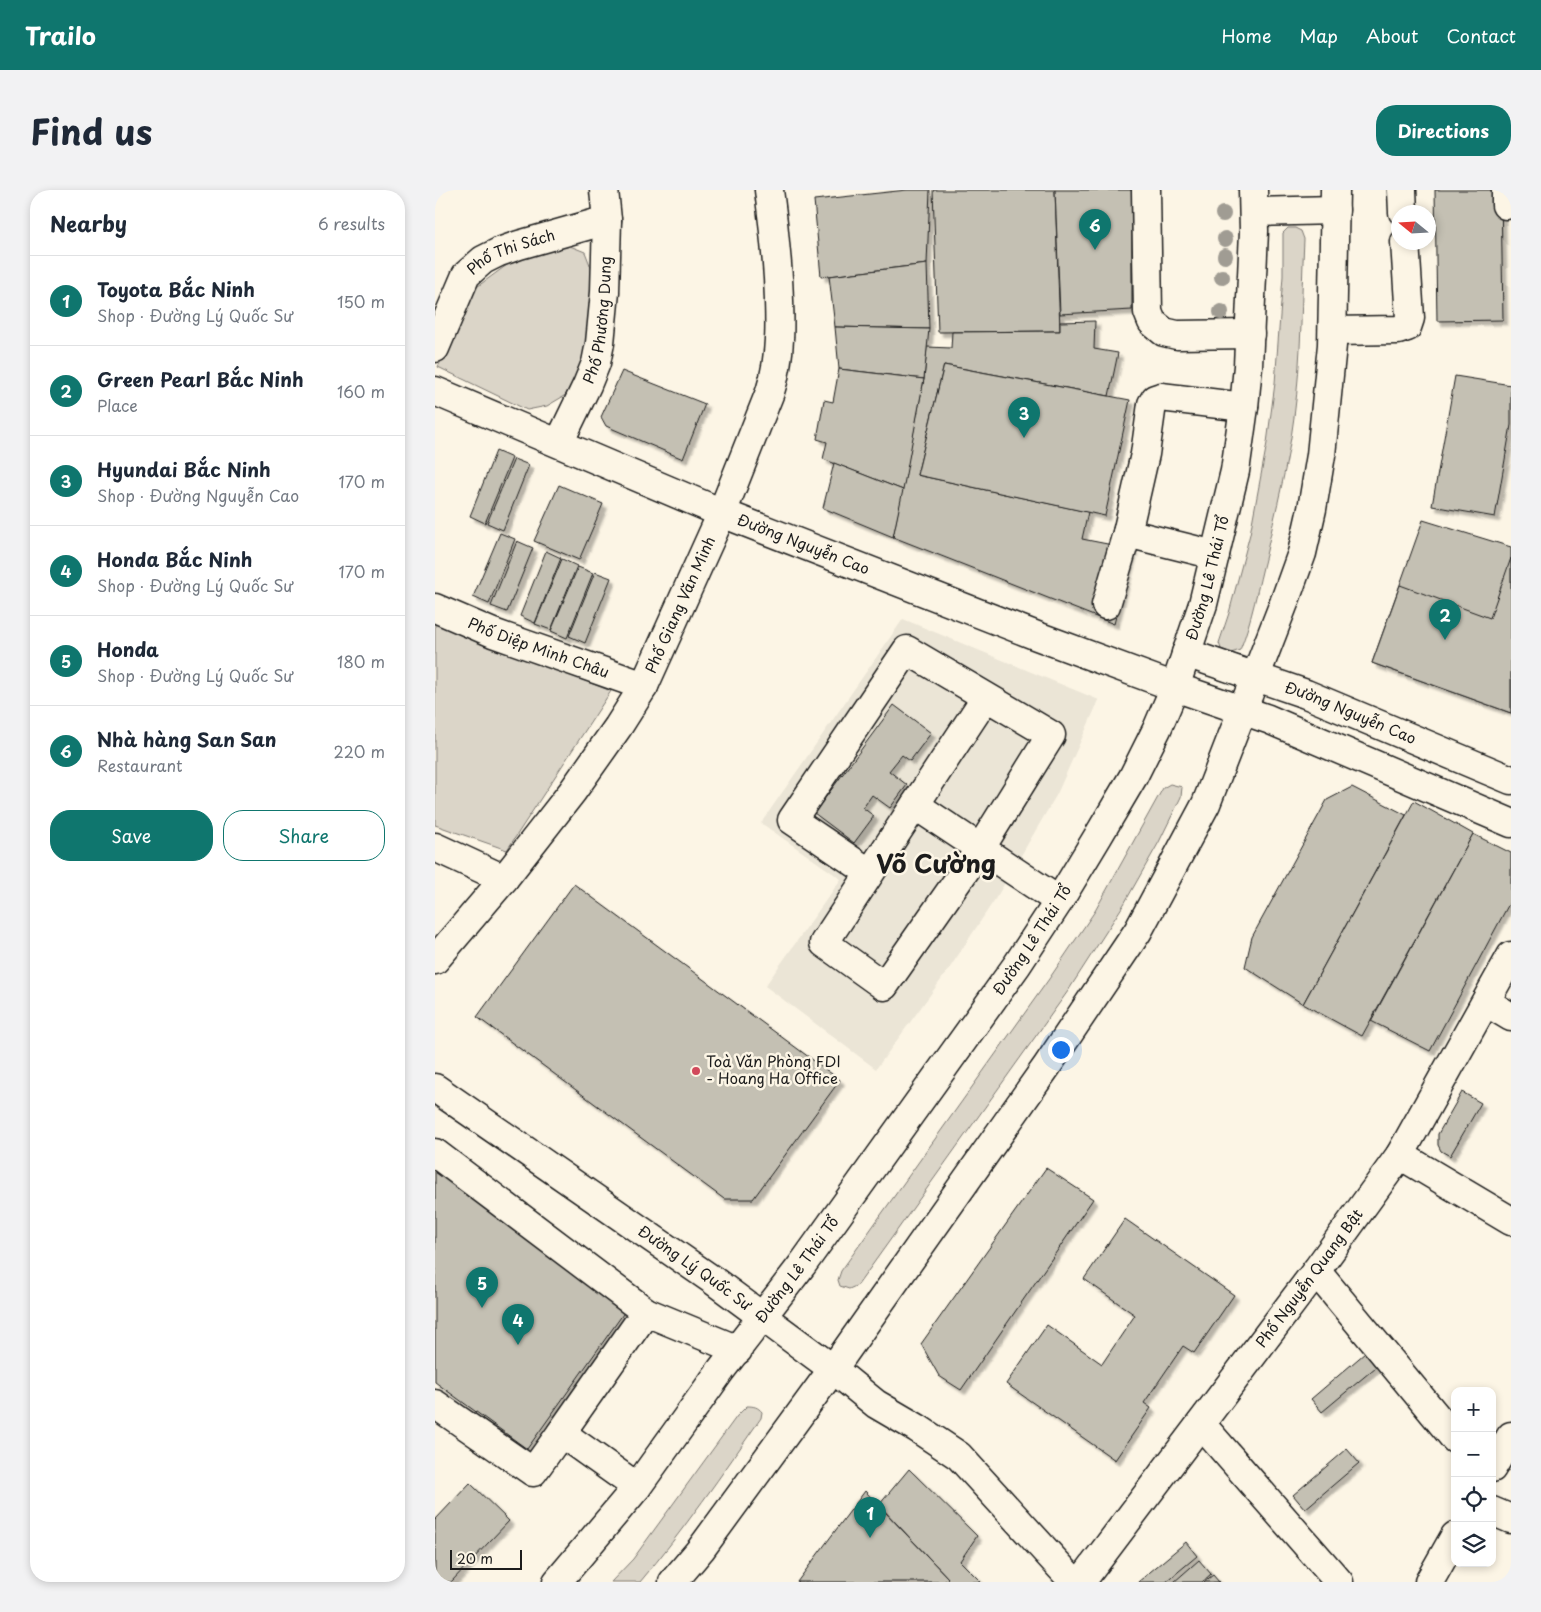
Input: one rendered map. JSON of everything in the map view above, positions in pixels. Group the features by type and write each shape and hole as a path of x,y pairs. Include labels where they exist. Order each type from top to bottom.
{"street":[{"name":"Phố Phương Dung","path":"559,443 587,385 600,343 605,292 607,220 604,190"},
{"name":"Phố Giang Văn Minh","path":"435,960 504,879 572,792 644,686 722,513 770,392 777,365 779,308 777,261 769,190"},
{"path":"1146,190 1148,312 1152,322 1164,332 1177,334 1250,334"},
{"path":"1402,190 1403,205"},
{"path":"673,1582 706,1542 833,1369 1047,1066 1138,931 1206,804 1302,553 1321,455 1333,330 1335,200 1253,201"},
{"name":"Đường Lê Thái Tổ","path":"557,1582 637,1487 721,1370 802,1266 1005,982 1059,901 1133,777 1175,687 1203,604 1235,471 1244,407 1250,334 1253,201"},
{"name":"Phố Thi Sách","path":"435,348 466,275 483,260 519,245 607,220"},
{"path":"1333,330 1398,330 1407,327 1411,318 1406,250"},
{"name":"Đường Nguyễn Cao","path":"435,391 722,513 1037,636 1243,710 1511,823"},
{"path":"1106,605 1127,533 1145,454 1152,404 1155,399 1161,398 1244,407"},
{"path":"1127,533 1215,555"},
{"name":"Phố Diệp Minh Châu","path":"435,608 493,633 644,686"},
{"path":"870,874 792,820 907,650 1051,735 980,849 885,986 823,943 870,874 986,697"},
{"name":"Đường Nguyễn Cao","path":"1186,653 1306,694 1511,780"},
{"path":"915,805 1059,901"},
{"path":"435,847 504,879"},
{"name":"Phố Nguyễn Quang Bật","path":"1081,1582 1316,1271 1400,1155 1511,956"},
{"path":"1486,1002 1511,1017"},
{"name":"Đường Lý Quốc Sư","path":"435,1088 714,1282 833,1369 876,1404 959,1456 1074,1582"},
{"path":"435,1153 646,1312 738,1350"},
{"path":"1400,1155 1511,1221"},
{"path":"1316,1271 1451,1434"},
{"path":"435,1404 533,1472 646,1312"},
{"path":"1201,1424 1339,1582"},
{"path":"561,1433 637,1487"},
{"path":"1496,1461 1511,1436"},
{"path":"1496,1513 1511,1519"},
{"path":"1429,1582 1451,1543"}],"shaded area":[{"path":"1288,228 1295,228 1301,231 1304,239 1297,395 1289,452 1251,615 1240,650 1231,653 1221,649 1219,643 1250,534 1267,443 1275,383 1283,276 1283,233"},
{"path":"570,246 585,252 592,270 588,351 569,393 547,406 527,410 438,367 474,289 511,262 539,252"},
{"path":"903,619 1099,700 1057,794 999,893 949,969 876,1069 765,986 841,879 761,823"},
{"path":"435,622 611,691 507,850 435,825"},
{"path":"1170,784 1182,787 1181,797 1159,842 1124,904 1068,991 858,1285 849,1289 840,1286 838,1280 841,1271 1049,979 1095,911 1163,788"},
{"path":"747,1406 759,1409 762,1412 761,1418 672,1542 640,1582 611,1582 633,1559 737,1416"}],"building":[{"path":"907,190 930,190 927,264 821,277 814,200"},
{"path":"933,190 1055,190 1060,331 938,332"},
{"path":"1055,190 1132,190 1132,310 1060,314"},
{"path":"1435,190 1501,190 1503,320 1437,321"},
{"path":"927,264 929,329 835,327 829,276"},
{"path":"1095,321 1094,349 1118,353 1109,396 944,365 917,475 1088,512 1082,539 1133,549 1114,624 893,537 924,379 927,347 951,348 952,332 1060,331 1060,322"},
{"path":"835,327 929,329 924,379 839,369"},
{"path":"944,365 1130,400 1105,516 917,475"},
{"path":"839,369 924,379 903,490 823,459 827,442 817,439 824,400 833,402"},
{"path":"622,371 705,404 683,459 606,426 601,417"},
{"path":"1455,376 1511,385 1511,425 1495,517 1432,506"},
{"path":"496,451 512,458 485,523 470,516"},
{"path":"514,459 529,465 503,530 487,523"},
{"path":"834,463 903,490 893,537 823,508"},
{"path":"559,485 603,504 579,560 534,541"},
{"path":"1423,520 1511,547 1511,713 1372,663"},
{"path":"500,533 515,539 489,604 473,597"},
{"path":"517,541 533,548 507,612 491,606"},
{"path":"546,551 561,558 535,623 520,616"},
{"path":"1511,558 1511,713 1372,663 1400,585 1490,618"},
{"path":"562,559 577,566 551,630 535,624"},
{"path":"578,567 593,573 567,638 551,631"},
{"path":"595,572 611,578 585,643 569,636"},
{"path":"894,705 931,733 910,761 902,755 889,771 907,785 890,808 872,795 863,808 874,816 854,843 814,813"},
{"path":"1352,787 1406,815 1303,1004 1245,967 1252,937 1327,800"},
{"path":"1414,801 1473,834 1362,1036 1303,1004"},
{"path":"1473,834 1511,853 1511,900 1430,1051 1371,1021"},
{"path":"574,884 840,1080 753,1199 724,1199 477,1017"},
{"path":"1462,1092 1481,1103 1450,1156 1441,1151 1438,1145 1438,1134"},
{"path":"435,1168 628,1307 527,1449 435,1382"},
{"path":"1046,1168 1093,1199 961,1390 939,1376 921,1344"},
{"path":"1125,1219 1234,1295 1194,1353 1183,1346 1144,1403 1151,1408 1115,1460 1006,1384 1047,1325 1102,1364 1135,1315 1084,1279"},
{"path":"1365,1353 1376,1367 1322,1412 1311,1399"},
{"path":"1347,1449 1359,1463 1305,1509 1293,1495"},
{"path":"909,1469 977,1536 960,1561 981,1582 944,1582 948,1578 879,1505"},
{"path":"470,1483 509,1521 451,1582 435,1582 435,1520"},
{"path":"865,1491 948,1578 944,1582 797,1582"},
{"path":"1186,1542 1197,1556 1166,1582 1138,1582"},
{"path":"1199,1560 1211,1574 1202,1582 1174,1582"},
{"path":"1213,1575 1219,1582 1204,1582"}],"place":[{"name":"Nhà hàng San San","path":"1095,250"},
{"name":"Hyundai Bắc Ninh","path":"1024,438"},
{"name":"Green Pearl Bắc Ninh","path":"1445,640"},
{"name":"Toà Văn Phòng FDI - Hoang Ha Office","path":"696,1071"},
{"name":"Honda","path":"482,1308"},
{"name":"Honda Bắc Ninh","path":"518,1345"},
{"name":"Toyota Bắc Ninh","path":"870,1538"}],"district":[{"name":"Võ Cường","path":"936,864"}]}
